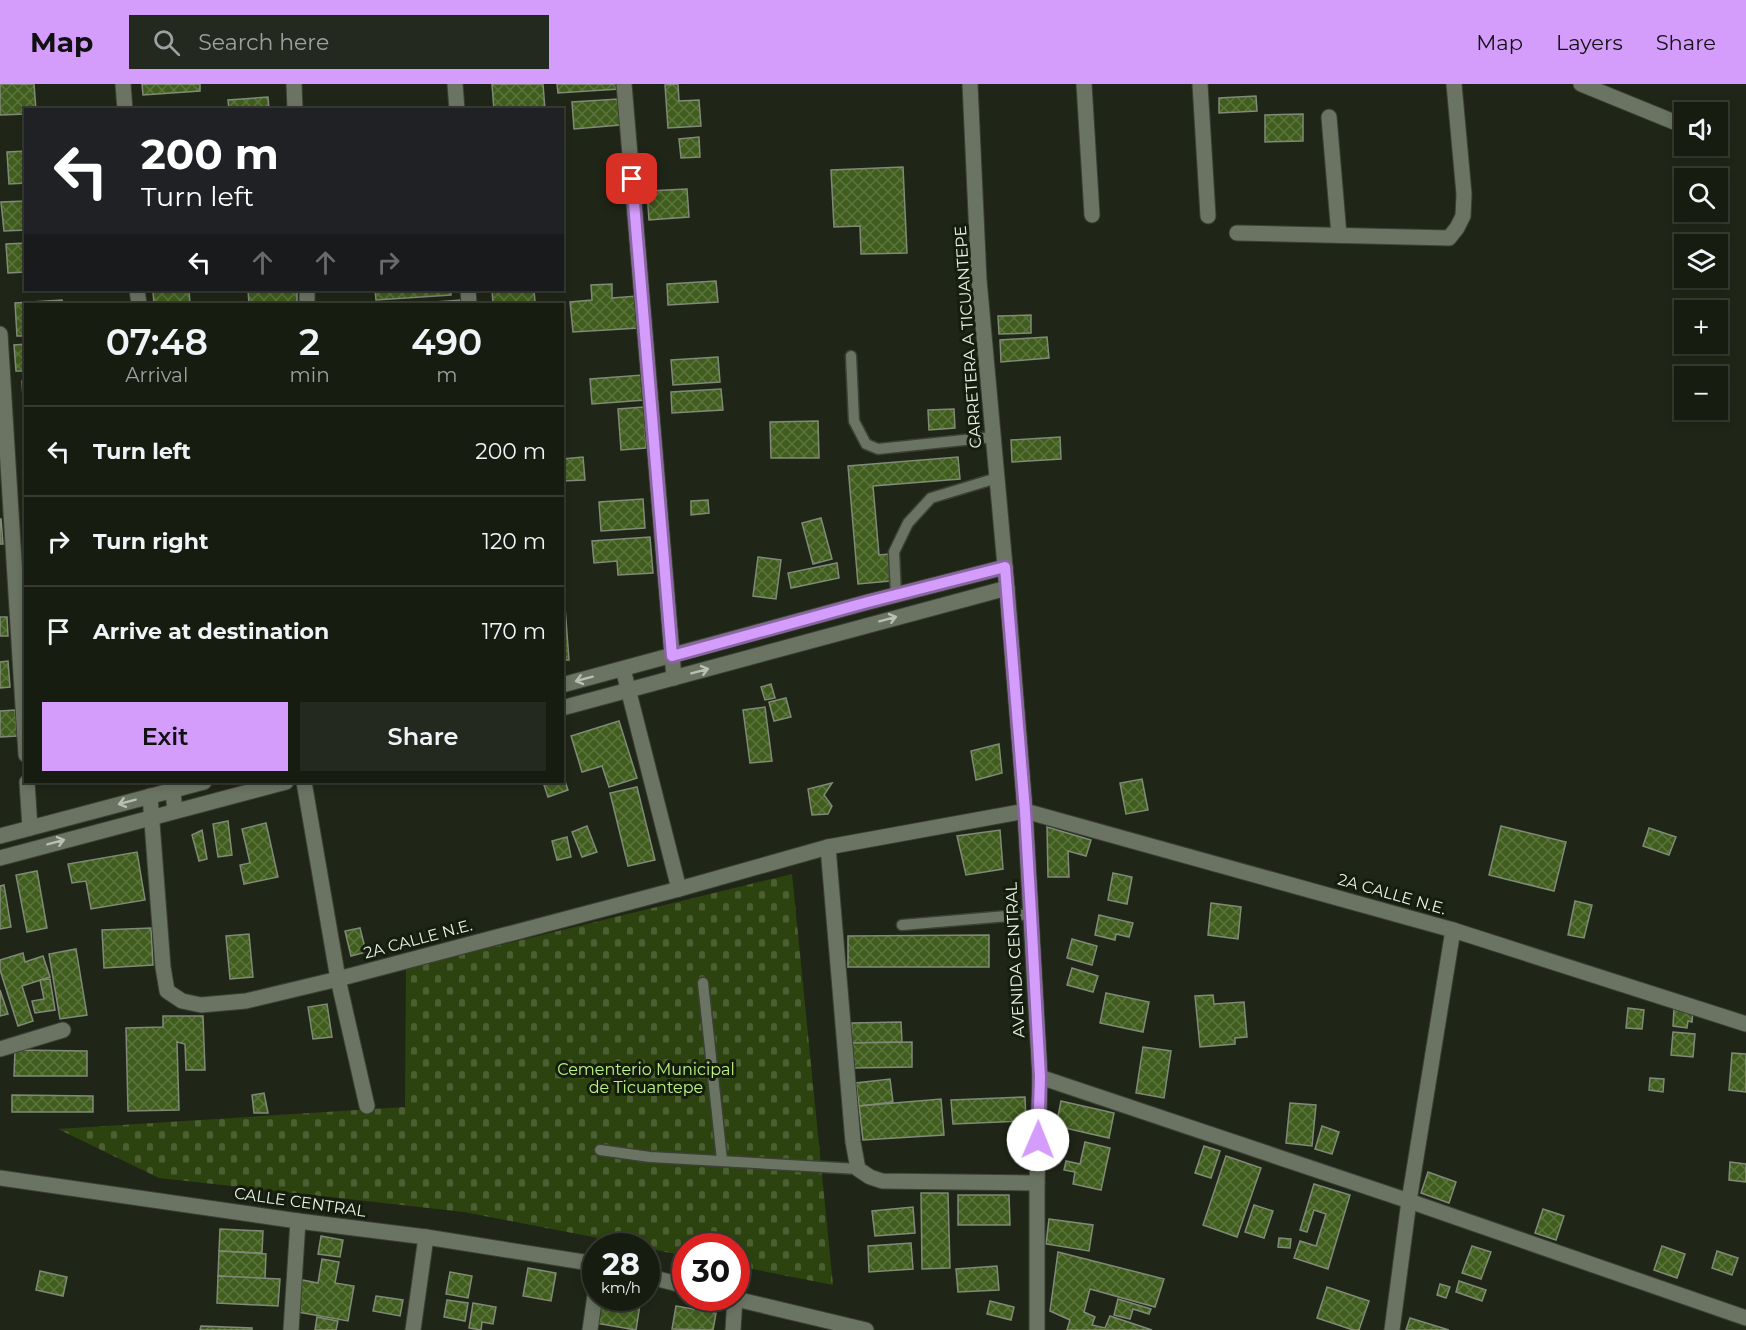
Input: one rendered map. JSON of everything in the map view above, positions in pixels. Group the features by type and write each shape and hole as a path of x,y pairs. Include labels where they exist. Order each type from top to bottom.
{"street":[{"path":"123,84 125,108"},
{"path":"294,84 296,108"},
{"path":"455,84 457,108"},
{"path":"624,84 674,678"},
{"name":"CARRETERA A TICUANTEPE","path":"970,84 979,280 1007,588"},
{"path":"1084,84 1092,215"},
{"path":"1200,84 1208,216"},
{"path":"1237,233 1449,238 1463,216 1464,194 1454,84"},
{"path":"1581,84 1674,122"},
{"path":"1329,117 1339,235"},
{"path":"0,334 24,723"},
{"path":"564,684 1005,567"},
{"path":"564,707 1007,588"},
{"name":"AVENIDA CENTRAL","path":"1007,588 1025,811 1040,1077 1037,1330"},
{"path":"623,669 679,889"},
{"path":"27,783 30,828"},
{"path":"0,836 150,796 172,786 196,783"},
{"path":"0,858 282,783"},
{"path":"304,783 338,979 367,1106"},
{"path":"172,786 175,811"},
{"path":"150,796 153,816"},
{"name":"2A CALLE N.E.","path":"153,816 163,967 167,991 183,1001 201,1005 246,1001 338,979 828,847 1025,811 1453,930 1746,1024"},
{"path":"828,847 853,1142 858,1169 882,1181 1037,1183"},
{"path":"1392,1330 1409,1201 1453,930"},
{"path":"0,1048 63,1030"},
{"path":"1040,1077 1409,1201 1746,1318"},
{"name":"CALLE CENTRAL","path":"0,1178 426,1237 582,1262"},
{"path":"291,1330 298,1221"},
{"path":"413,1330 426,1237"},
{"path":"750,1302 866,1330"},
{"path":"590,1330 593,1311"},
{"path":"733,1330 734,1311"}],"lane":[{"path":"851,356 854,421 866,444 878,449 993,437"},
{"path":"896,595 894,552 908,523 931,498 997,478"},
{"path":"902,925 1031,914"},
{"path":"703,983 723,1160"},
{"path":"600,1150 650,1156 858,1169"}],"green space":[{"name":"Cementerio Municipal de Ticuantepe","path":"792,874 833,1285 750,1269 750,1233 672,1233 672,1253 660,1251 660,1233 582,1233 582,1235 464,1212 159,1178 58,1129 405,1107 406,968"}],"building":[{"path":"0,84 34,84 36,108 24,108 24,114 0,115"},
{"path":"142,84 200,84 200,91 143,95"},
{"path":"492,84 543,84 545,108 494,108"},
{"path":"557,84 619,84 619,89 558,93"},
{"path":"678,84 679,101 699,100 701,126 668,128 665,85"},
{"path":"1256,96 1257,111 1219,113 1219,98"},
{"path":"268,97 269,108 229,108 228,100"},
{"path":"618,99 620,125 574,129 572,102"},
{"path":"1303,114 1303,141 1265,142 1265,115"},
{"path":"699,137 700,157 681,158 679,139"},
{"path":"24,151 24,183 9,184 7,152"},
{"path":"903,167 907,253 861,254 860,226 834,227 831,170"},
{"path":"687,189 689,217 649,220 647,191"},
{"path":"24,201 24,230 4,231 1,202"},
{"path":"24,243 24,272 8,273 6,244"},
{"path":"716,281 718,302 668,305 667,284"},
{"path":"612,284 612,298 637,296 639,328 573,332 570,302 592,300 591,285"},
{"path":"189,291 190,303 154,303 153,292"},
{"path":"248,291 297,291 297,303 249,303"},
{"path":"375,291 451,291 451,295 376,300"},
{"path":"492,291 534,291 535,302 493,303"},
{"path":"62,300 63,303 24,303 24,336 17,336 15,303"},
{"path":"461,300 461,303 420,303"},
{"path":"1031,315 1031,333 999,334 998,316"},
{"path":"1047,337 1049,358 1001,362 1000,340"},
{"path":"24,344 24,371 16,371 14,345"},
{"path":"718,357 720,382 673,385 671,360"},
{"path":"643,375 645,400 592,404 590,379"},
{"path":"24,380 24,416 22,381"},
{"path":"721,389 723,410 672,413 671,392"},
{"path":"644,407 646,448 621,450 618,409"},
{"path":"954,409 955,428 929,430 928,410"},
{"path":"818,421 819,458 771,458 770,422"},
{"path":"1060,437 1061,459 1012,462 1011,440"},
{"path":"583,457 585,480 564,481 564,459"},
{"path":"958,457 960,479 873,486 879,555 888,554 890,581 858,584 848,466"},
{"path":"643,499 645,528 601,531 599,502"},
{"path":"708,500 709,513 691,515 691,501"},
{"path":"821,518 832,559 813,564 802,523"},
{"path":"1,519 3,544 0,544"},
{"path":"650,537 653,573 618,575 617,561 594,563 592,541"},
{"path":"758,557 781,560 776,599 753,596"},
{"path":"837,563 839,578 791,588 788,573"},
{"path":"564,607 565,607 569,660 564,660"},
{"path":"0,617 7,617 8,636 0,636"},
{"path":"8,661 10,687 0,688 0,662"},
{"path":"771,684 775,698 765,700 761,687"},
{"path":"786,698 791,717 774,721 769,702"},
{"path":"765,707 772,761 750,763 743,710"},
{"path":"15,710 17,736 0,737 0,711"},
{"path":"619,721 637,778 609,787 602,766 582,772 571,736"},
{"path":"999,744 1002,773 976,780 971,751"},
{"path":"564,779 568,790 548,797 543,783 564,783"},
{"path":"1142,779 1148,810 1126,814 1120,783"},
{"path":"832,783 824,795 832,806 828,814 812,815 808,789"},
{"path":"637,787 655,860 628,866 610,793"},
{"path":"228,821 232,855 218,857 213,824"},
{"path":"266,823 278,877 244,884 240,865 250,863 242,829"},
{"path":"587,826 597,852 582,857 572,832"},
{"path":"1501,826 1566,842 1554,891 1489,875"},
{"path":"1047,827 1091,840 1086,856 1068,851 1069,877 1048,877"},
{"path":"1649,828 1676,837 1669,855 1643,846"},
{"path":"202,830 207,859 199,861 192,835"},
{"path":"1000,830 1003,869 966,875 957,836"},
{"path":"567,837 571,857 557,860 552,841"},
{"path":"137,852 145,900 91,909 86,881 72,883 68,864"},
{"path":"37,871 47,928 27,932 16,875"},
{"path":"1113,873 1132,877 1127,904 1108,900"},
{"path":"4,885 11,927 0,929 0,886"},
{"path":"1575,901 1592,905 1584,938 1568,935"},
{"path":"1211,903 1241,907 1238,939 1208,935"},
{"path":"1099,915 1133,923 1129,937 1116,934 1115,940 1095,935"},
{"path":"151,928 153,965 104,968 102,930"},
{"path":"360,928 366,952 351,956 345,931"},
{"path":"249,934 253,977 230,979 226,936"},
{"path":"989,935 989,967 848,967 848,936"},
{"path":"1072,939 1097,946 1092,965 1067,958"},
{"path":"76,949 87,1015 60,1019 49,954"},
{"path":"23,953 25,962 43,956 50,977 22,986 33,1021 18,1026 0,970 0,960"},
{"path":"1072,968 1098,976 1093,992 1067,985"},
{"path":"50,979 55,1010 35,1013 32,1001 44,999 40,980"},
{"path":"0,990 8,1014 0,1016"},
{"path":"1106,993 1149,1002 1143,1032 1100,1023"},
{"path":"1213,995 1214,1004 1244,1002 1247,1037 1235,1038 1235,1044 1200,1047 1195,996"},
{"path":"327,1004 332,1037 313,1039 308,1007"},
{"path":"1628,1008 1644,1010 1642,1029 1626,1028"},
{"path":"1674,1008 1693,1010 1692,1022 1688,1021 1687,1028 1673,1026"},
{"path":"163,1016 203,1016 205,1070 186,1070 185,1044 177,1042 179,1110 128,1111 126,1028 163,1027"},
{"path":"901,1022 902,1042 851,1043 852,1023"},
{"path":"1673,1032 1695,1034 1693,1057 1671,1055"},
{"path":"912,1042 912,1067 852,1068 851,1043"},
{"path":"1143,1047 1171,1051 1164,1098 1136,1093"},
{"path":"15,1050 87,1051 87,1076 14,1076"},
{"path":"1732,1053 1746,1054 1746,1092 1729,1090"},
{"path":"1650,1078 1664,1079 1663,1092 1649,1090"},
{"path":"890,1079 893,1102 859,1106 856,1083"},
{"path":"264,1093 268,1113 254,1113 252,1095"},
{"path":"12,1095 93,1096 93,1112 12,1112"},
{"path":"1025,1097 1026,1121 953,1124 951,1100"},
{"path":"941,1099 944,1135 863,1140 859,1106"},
{"path":"1061,1101 1114,1113 1109,1138 1056,1126"},
{"path":"1290,1103 1316,1105 1312,1146 1286,1143"},
{"path":"1322,1126 1339,1132 1332,1154 1315,1149"},
{"path":"1085,1142 1110,1148 1101,1190 1073,1184 1075,1172 1064,1170 1066,1161 1080,1164"},
{"path":"1204,1146 1220,1151 1211,1178 1195,1173"},
{"path":"1226,1156 1261,1168 1237,1237 1203,1225"},
{"path":"1730,1162 1746,1164 1746,1182 1729,1180"},
{"path":"1428,1172 1456,1182 1449,1203 1421,1193"},
{"path":"1314,1184 1350,1195 1328,1269 1294,1258 1300,1241 1316,1246 1326,1214 1314,1210 1307,1232 1300,1230"},
{"path":"921,1193 948,1193 950,1268 922,1269"},
{"path":"958,1195 1009,1195 1010,1225 958,1225"},
{"path":"1254,1205 1273,1211 1264,1238 1245,1232"},
{"path":"913,1207 915,1233 875,1236 872,1211"},
{"path":"1543,1209 1564,1216 1556,1240 1535,1233"},
{"path":"1049,1219 1093,1225 1089,1251 1046,1244"},
{"path":"220,1229 263,1231 262,1253 219,1251"},
{"path":"321,1236 343,1240 340,1257 318,1254"},
{"path":"1279,1238 1291,1239 1290,1248 1278,1247"},
{"path":"911,1243 913,1269 869,1272 868,1246"},
{"path":"1472,1246 1491,1252 1481,1279 1462,1273"},
{"path":"1662,1246 1685,1254 1677,1278 1654,1270"},
{"path":"219,1251 266,1254 265,1279 218,1276"},
{"path":"1717,1251 1738,1258 1732,1275 1712,1268"},
{"path":"1058,1252 1164,1279 1155,1307 1090,1289 1084,1312 1095,1317 1092,1325 1105,1328 1110,1316 1152,1330 1067,1330 1070,1320 1050,1311"},
{"path":"322,1259 339,1262 335,1283 354,1286 348,1321 297,1312 302,1280 318,1283"},
{"path":"997,1266 999,1290 958,1292 956,1269"},
{"path":"528,1268 556,1273 551,1301 523,1296"},
{"path":"40,1271 67,1277 63,1296 36,1290"},
{"path":"450,1272 472,1276 468,1298 446,1294"},
{"path":"218,1276 280,1279 278,1306 217,1303"},
{"path":"1459,1281 1486,1290 1482,1301 1456,1292"},
{"path":"1440,1284 1450,1287 1446,1298 1437,1295"},
{"path":"1327,1287 1369,1301 1359,1330 1317,1318"},
{"path":"376,1296 403,1300 400,1316 373,1311"},
{"path":"1118,1299 1151,1309 1149,1314 1133,1309 1130,1319 1114,1315"},
{"path":"447,1300 468,1303 465,1321 444,1317"},
{"path":"990,1301 1014,1307 1011,1320 987,1314"},
{"path":"473,1303 496,1307 493,1324 482,1322 481,1330 469,1328"},
{"path":"597,1311 639,1311 636,1330 595,1323"},
{"path":"675,1311 716,1313 713,1330 672,1329"},
{"path":"317,1317 338,1321 336,1330 315,1330"},
{"path":"1410,1318 1449,1330 1406,1330"},
{"path":"201,1326 252,1328 252,1330 200,1330"}],"route":[{"path":"632,179 672,656 1005,567 1031,914 1040,1077 1038,1140"}]}
